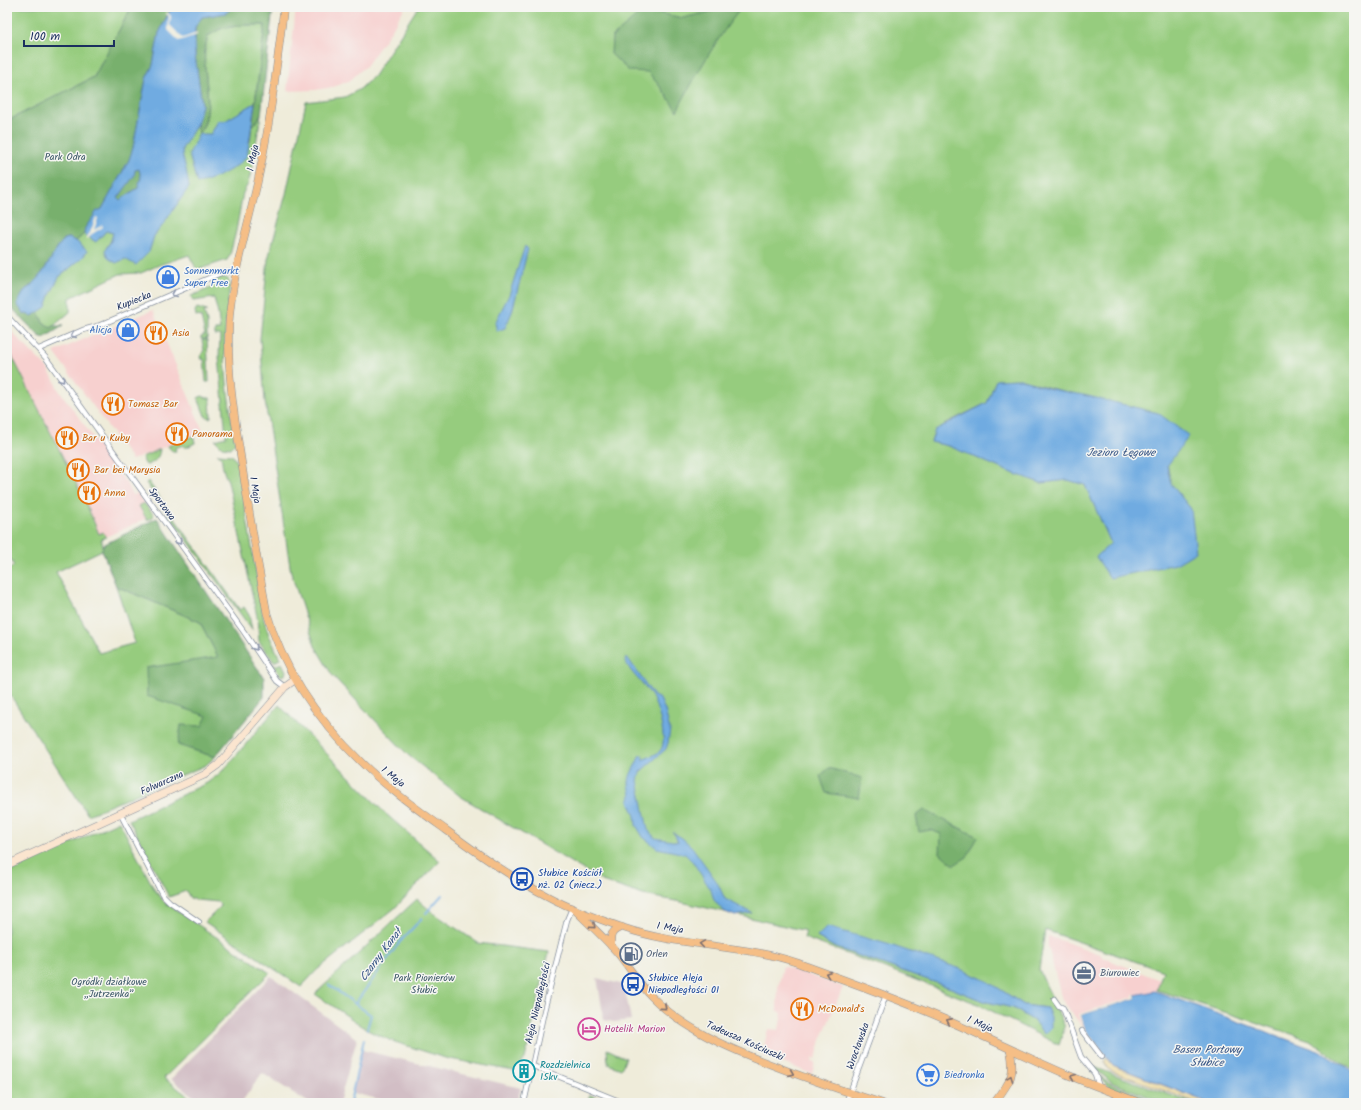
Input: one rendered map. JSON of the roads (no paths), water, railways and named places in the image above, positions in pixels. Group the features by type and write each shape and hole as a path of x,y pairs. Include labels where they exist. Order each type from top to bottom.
{"main road":[{"name":"1 Maja","path":"284,7 266,141 254,201 236,271 229,322 228,360 237,433 257,561 271,630 296,679 334,733 360,762 428,817 478,853 534,889 572,908 622,927 657,936 765,954 794,962 886,995 1099,1087 1141,1103"},
{"name":"Tadeusza Kościuszki","path":"572,908 594,927 652,997 670,1013 690,1027 740,1052 803,1078 882,1103"},
{"path":"611,946 610,938 612,933 622,927"},
{"path":"994,1103 1008,1083 1013,1071 1010,1049"}],"street":[{"name":"Kupiecka","path":"39,349 147,306 223,272 236,271"},
{"name":"Sportowa","path":"7,316 39,349 244,632 277,681 285,687"},
{"name":"Folwarczna","path":"7,865 204,775 218,765 285,687 296,679"},
{"path":"120,813 162,894 170,902 199,922"},
{"name":"Aleja Niepodległości","path":"524,1103 544,1011 566,925 572,908"},
{"name":"Wrocławska","path":"846,1103 886,995"},
{"path":"1054,998 1059,1006 1063,1008 1081,1057 1095,1074 1099,1087"},
{"path":"1082,1031 1092,1047 1102,1057"},
{"path":"533,1066 624,1103"}],"water":[{"path":"174,7 233,7 226,13 202,17 195,27 195,55 202,105 197,124 182,149 189,187 154,236 149,252 136,265 125,259 116,263 108,258 105,250 111,241 113,233 106,231 96,242 84,234 85,228 97,211 102,209 129,160 133,148 146,79 153,65 159,33 170,11","holes":["139,169 141,177 138,188 120,200 118,198 134,176 135,170"]},
{"path":"255,103 247,156 238,165 224,173 210,180 197,183 189,154 199,134 211,134 218,121 225,121"},
{"path":"69,238 76,241 87,251 83,257 59,277 46,307 32,316 23,313 17,304 25,290 31,286 43,272 60,244 65,239"},
{"path":"525,246 528,249 512,312 505,328 497,331 495,323 509,295"},
{"name":"Jezioro Łęgowe","path":"1021,379 1047,388 1088,396 1158,413 1189,436 1167,466 1171,484 1191,509 1196,552 1176,564 1110,578 1096,557 1111,543 1085,485 1068,480 1041,483 1007,471 949,446 931,442 935,430 987,403 996,380"},
{"path":"627,657 654,696 660,699 665,710 670,730 666,749 640,772 638,781 648,830 655,838 678,842 672,832 682,838 692,847 717,882 725,899 752,913 735,916 723,911 714,900 711,890 693,862 685,854 657,848 643,837 636,825 635,816 629,801 631,796 629,779 639,756 643,755 643,760 660,751 663,732 659,714 651,695 628,665 625,660"},
{"path":"827,927 887,944 958,968 989,982 1024,1005 1047,1008 1051,1017 1051,1028 1044,1034 1034,1021 1013,1008 983,1001 951,988 834,947 817,937"},
{"name":"Basen Portowy Słubice","path":"1155,991 1324,1053 1345,1066 1354,1074 1354,1103 1209,1103 1113,1065 1085,1029 1081,1015 1136,998 1135,995"}],"waterway":[{"name":"Czarny Kanał","path":"426,913 442,895"},
{"name":"Czarny Kanał","path":"355,1004 399,943 422,918"},
{"name":"Czarny Kanał","path":"329,985 371,1015 367,1029"},
{"name":"Czarny Kanał","path":"350,1103 364,1039"}],"place":[{"name":"Sonnenmarkt Super Free","path":"168,277"},
{"name":"Alicja","path":"128,330"},
{"name":"Asia","path":"156,333"},
{"name":"Tomasz Bar","path":"113,404"},
{"name":"Panorama","path":"177,434"},
{"name":"Bar u Kuby","path":"67,438"},
{"name":"Bar bei Marysia","path":"78,470"},
{"name":"Anna","path":"89,493"},
{"name":"Słubice Kościół nż. 02 (niecz.)","path":"522,879"},
{"name":"Orlen","path":"631,954"},
{"name":"Biurowiec","path":"1084,973"},
{"name":"Słubice Aleja Niepodległości 01","path":"633,984"},
{"name":"McDonald's","path":"802,1009"},
{"name":"Hotelik Marion","path":"589,1029"},
{"name":"Rozdzielnica 15kv","path":"524,1071"},
{"name":"Biedronka","path":"928,1075"}],"park label":[{"name":"Park Odra","path":"65,157"},
{"name":"Park Pionierów Słubic","path":"424,984"},
{"name":"Ogródki działkowe „Jutrzenka”","path":"109,988"}]}
